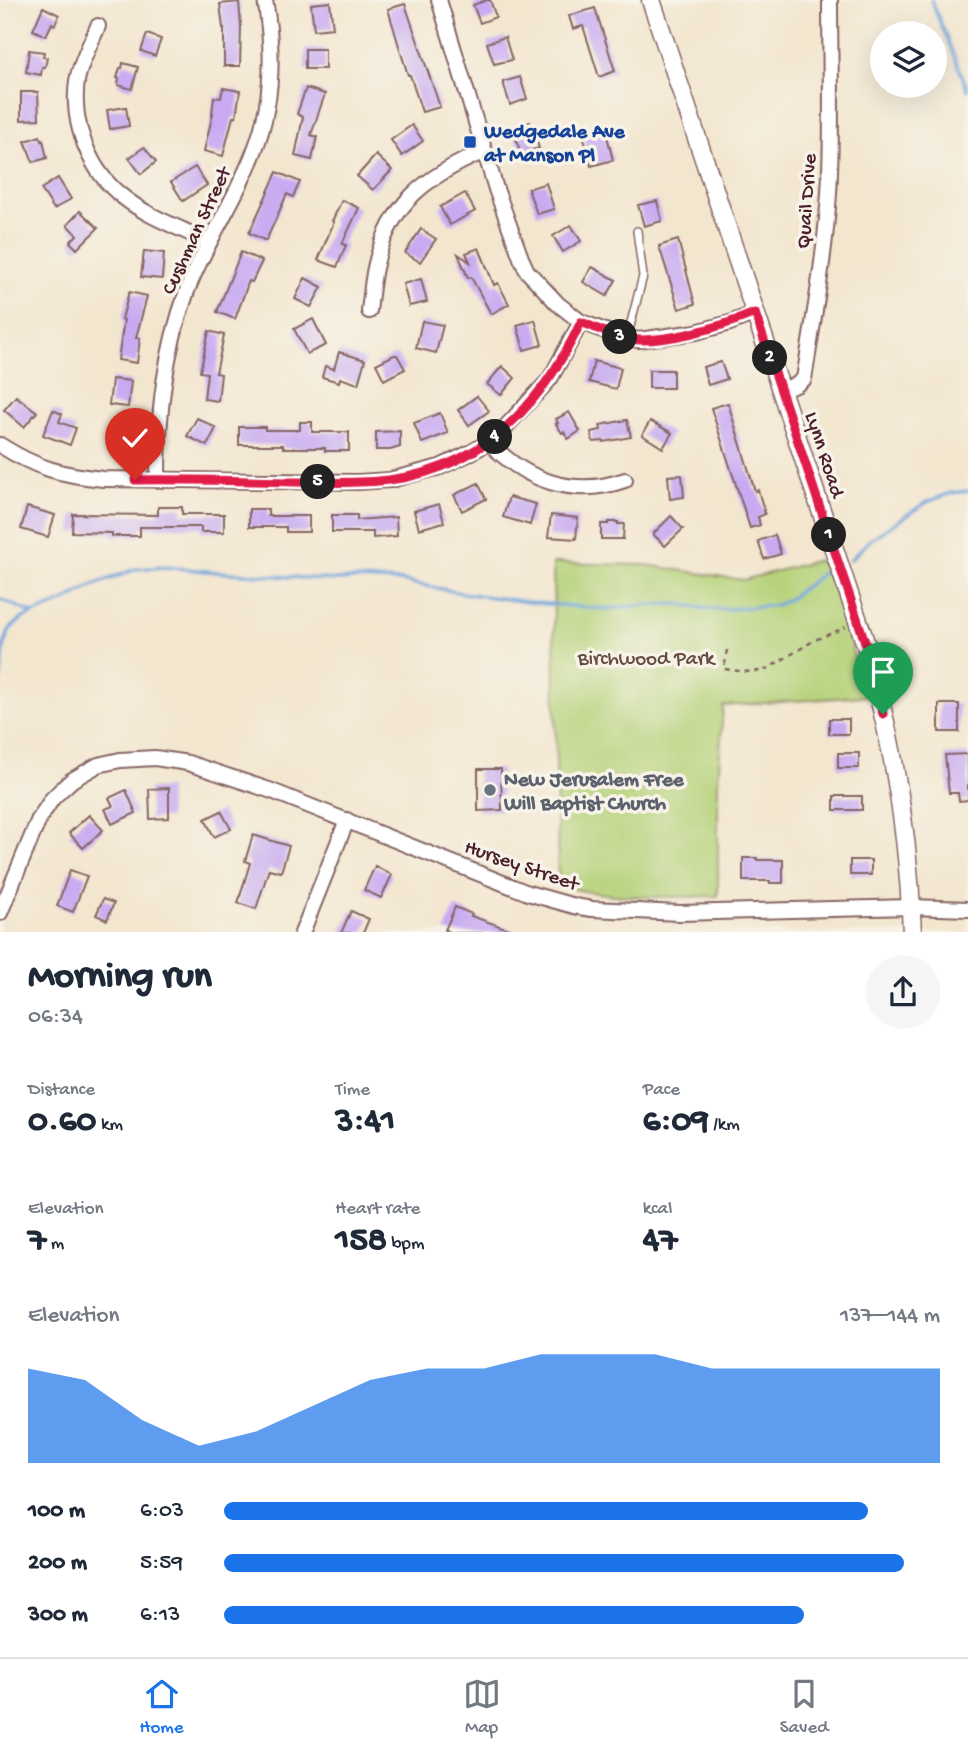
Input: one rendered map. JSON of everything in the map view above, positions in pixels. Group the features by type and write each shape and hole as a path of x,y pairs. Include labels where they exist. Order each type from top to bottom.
{"street":[{"name":"Cushman Street","path":"158,480 158,436 163,382 176,326 197,268 255,151 264,120 271,57 265,0"},
{"path":"439,0 505,216 521,258 527,271 558,304 581,322 639,340 696,332 755,313"},
{"name":"Lynn Road","path":"651,0 866,645 891,751 901,809 912,932"},
{"name":"Quail Drive","path":"781,390 804,379 826,224 831,109 830,0"},
{"path":"98,26 79,72 77,93 79,128 92,160 101,175 131,204 209,242"},
{"path":"369,311 376,263 387,229 397,213 424,184 455,163 485,151"},
{"path":"0,445 46,469 76,477 330,482 390,480 440,467 489,442 550,379 581,322"},
{"path":"489,442 506,458 559,486 597,487 625,480"},
{"name":"Hursey Street","path":"0,913 39,819 52,799 72,780 98,765 138,758 188,763 272,791 528,893 574,906 680,913 911,906 968,909"},
{"path":"302,932 347,820"}],"lane":[{"path":"626,338 643,276 637,231"}],"path":[{"path":"727,650 724,669 751,672 767,669 807,645 859,623"},
{"path":"807,645 809,649"}],"green space":[{"name":"Birchwood Park","path":"827,558 865,696 723,706 718,783 718,896 617,895 558,885 553,563 646,565 743,580"}],"building":[{"path":"490,0 496,17 480,23 473,5"},
{"path":"239,2 240,66 224,66 224,28 220,4"},
{"path":"330,2 333,28 314,30 311,4"},
{"path":"405,4 440,107 422,112 388,9"},
{"path":"43,7 59,15 46,36 33,30"},
{"path":"595,8 615,71 599,77 583,26 573,29 569,16"},
{"path":"147,34 161,39 155,56 141,51"},
{"path":"505,37 512,60 494,64 487,43"},
{"path":"305,49 325,49 325,69 305,69"},
{"path":"29,50 44,52 43,57 47,58 41,75 26,72"},
{"path":"123,63 138,67 132,89 118,85 117,78"},
{"path":"520,77 527,99 510,105 503,82"},
{"path":"223,88 240,91 236,117 233,117 223,156 204,151 214,97 221,98"},
{"path":"306,88 325,94 311,135 317,137 312,160 295,156 303,117 297,114"},
{"path":"21,92 38,92 39,119 21,120"},
{"path":"126,107 129,126 110,129 107,110"},
{"path":"530,122 539,148 521,154 512,127"},
{"path":"412,125 423,141 402,156 391,140"},
{"path":"605,128 613,160 591,166 583,134"},
{"path":"40,136 47,158 33,162 25,141"},
{"path":"144,147 156,162 141,174 129,158"},
{"path":"376,155 392,170 373,190 357,176"},
{"path":"195,167 207,185 183,201 171,182"},
{"path":"277,172 300,182 293,197 287,194 266,241 249,233"},
{"path":"58,178 71,199 54,209 41,189"},
{"path":"546,183 554,209 537,214 528,189"},
{"path":"465,193 475,211 450,225 440,207"},
{"path":"342,200 359,208 342,244 346,245 337,267 318,260"},
{"path":"657,201 662,221 644,226 638,205"},
{"path":"80,211 98,228 77,249 70,242 77,235 67,225"},
{"path":"571,225 581,241 563,252 553,236"},
{"path":"421,229 436,239 420,262 405,253"},
{"path":"678,240 695,304 679,309 659,246"},
{"path":"479,248 494,285 498,283 509,304 491,314 471,277 468,278 458,254 470,262 466,253"},
{"path":"144,251 164,253 162,279 141,277"},
{"path":"241,252 262,261 252,282 249,281 235,319 217,312"},
{"path":"592,267 616,280 607,296 583,282"},
{"path":"305,278 322,287 311,307 295,299"},
{"path":"421,279 427,302 409,306 403,284"},
{"path":"129,292 147,296 136,338 140,338 137,363 118,360 122,319"},
{"path":"313,319 326,345 307,354 294,329"},
{"path":"535,320 542,345 524,350 517,325"},
{"path":"422,321 443,325 436,353 416,348"},
{"path":"209,331 224,335 216,373 221,374 218,401 204,399 207,373 200,372"},
{"path":"339,352 365,360 358,384 340,378 339,382 322,377 325,366 334,369"},
{"path":"397,355 405,369 384,380 376,364"},
{"path":"594,361 621,368 616,389 589,382"},
{"path":"721,362 727,379 708,385 703,367"},
{"path":"502,366 515,378 501,395 487,384"},
{"path":"649,370 673,370 673,388 649,388"},
{"path":"112,379 131,381 128,407 109,405"},
{"path":"16,396 37,412 24,427 4,410"},
{"path":"477,396 489,411 469,425 458,410"},
{"path":"728,403 755,491 758,490 765,514 758,517 760,525 750,528 711,408"},
{"path":"53,410 62,414 59,422 76,428 70,445 43,435"},
{"path":"569,412 580,431 568,439 556,424 556,419"},
{"path":"440,413 448,433 422,443 414,423"},
{"path":"197,418 216,428 207,446 187,436"},
{"path":"627,420 631,437 593,442 591,432 601,430 600,425"},
{"path":"650,421 672,433 663,448 642,435"},
{"path":"300,422 312,422 312,432 349,432 349,451 283,448 283,445 239,445 239,427 300,430"},
{"path":"110,423 129,423 129,451 110,451"},
{"path":"400,431 400,447 376,450 376,432"},
{"path":"682,475 684,497 670,499 668,476"},
{"path":"478,483 486,499 462,511 454,495"},
{"path":"509,497 536,504 530,525 503,517"},
{"path":"439,504 444,522 419,529 414,511"},
{"path":"27,507 55,515 48,537 21,529"},
{"path":"158,507 182,507 182,514 224,514 224,532 201,532 201,527 140,527 140,536 72,532 73,514 158,515"},
{"path":"249,509 268,509 268,516 309,516 309,532 286,532 286,527 249,527"},
{"path":"332,515 357,515 357,520 396,517 397,536 373,538 373,532 332,532"},
{"path":"551,515 578,518 576,539 548,537"},
{"path":"671,516 683,529 665,546 653,534"},
{"path":"601,524 624,524 623,539 601,539"},
{"path":"775,535 781,554 764,559 758,541"},
{"path":"939,704 959,704 959,732 939,732"},
{"path":"829,719 849,719 849,734 829,734"},
{"path":"838,753 859,753 859,768 838,768"},
{"path":"968,754 968,800 959,801 958,793 949,793 945,755"},
{"name":"New Jerusalem Free Will Baptist Church","path":"478,769 501,769 502,810 478,811"},
{"path":"169,788 169,818 150,819 149,789"},
{"path":"126,790 136,813 112,824 105,809 113,806 109,798"},
{"path":"834,796 862,796 862,810 834,810"},
{"path":"221,811 231,829 214,837 205,819"},
{"path":"89,815 103,830 83,848 69,833"},
{"path":"253,835 289,846 281,872 269,869 256,909 238,903 250,863 245,861"},
{"path":"743,858 783,860 783,883 743,881"},
{"path":"850,860 871,860 871,875 850,875"},
{"path":"375,866 392,875 381,898 364,890"},
{"path":"70,870 87,876 73,912 57,906"},
{"path":"103,899 114,903 107,920 96,915"},
{"path":"455,907 514,932 449,932 445,930"},
{"path":"351,911 369,919 363,932 341,932"}],"waterway":[{"path":"931,0 968,90"},
{"path":"850,560 871,539 927,502 951,493 968,491"},
{"path":"0,682 4,646 10,629 23,618 136,569 165,567 335,580 401,581 462,593 605,609 678,604 707,609 777,605 827,570"},
{"path":"0,599 32,613"}],"place":[{"name":"Wedgedale Ave at Manson Pl","path":"470,142"},
{"name":"New Jerusalem Free Will Baptist Church","path":"490,790"}],"route":[{"path":"135,480 358,482 411,476 440,467 470,453 501,432 550,379 581,322 611,334 639,340 696,332 755,313 866,645 883,714"}]}
